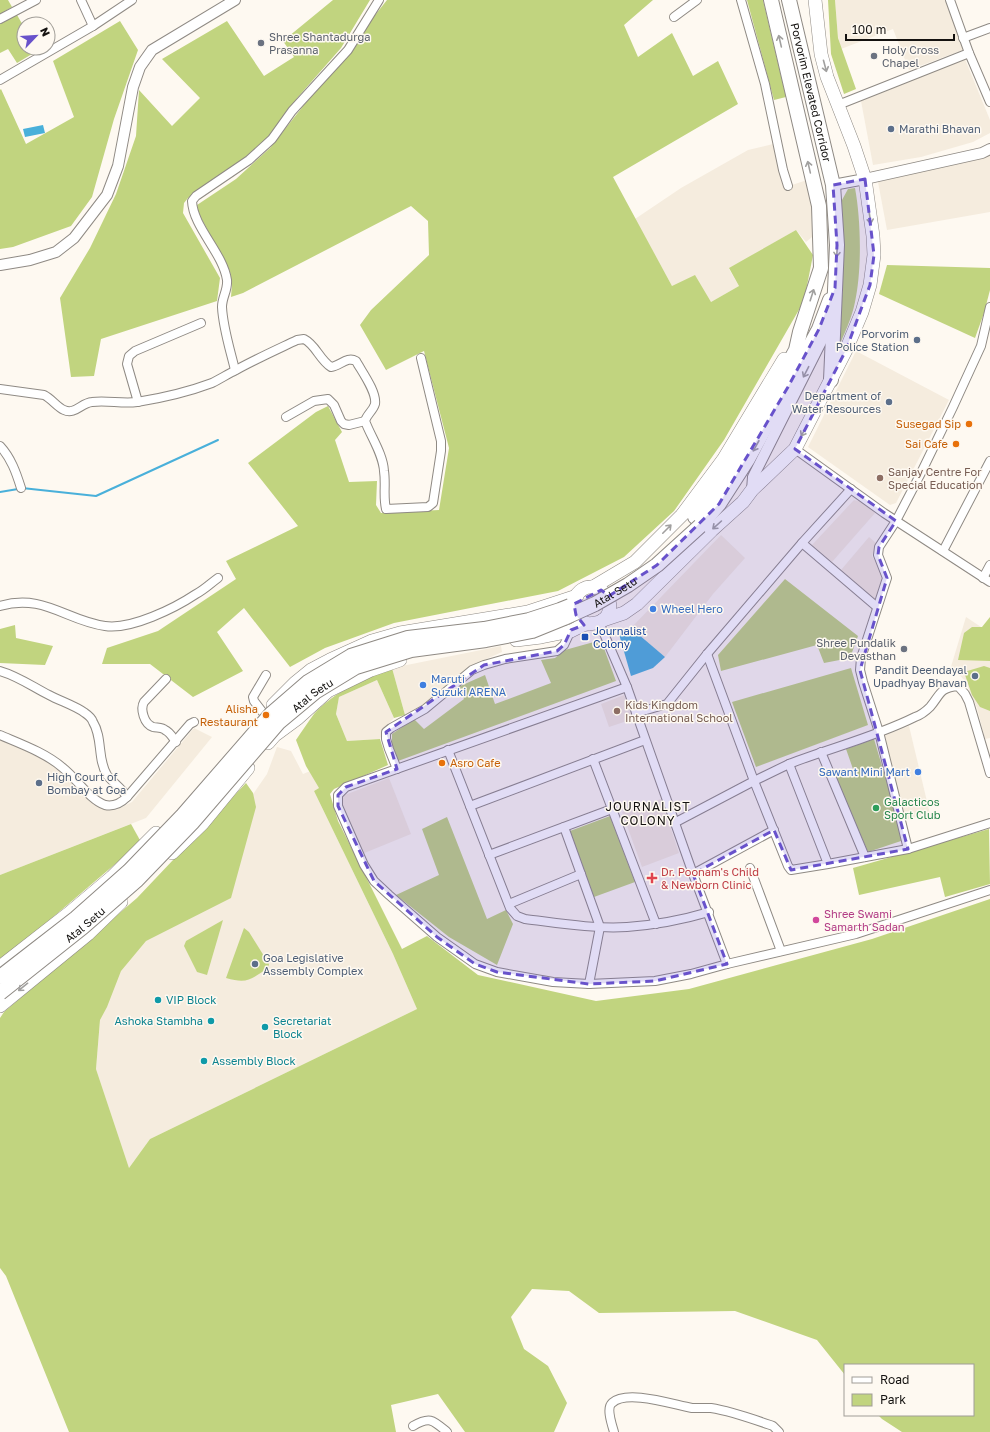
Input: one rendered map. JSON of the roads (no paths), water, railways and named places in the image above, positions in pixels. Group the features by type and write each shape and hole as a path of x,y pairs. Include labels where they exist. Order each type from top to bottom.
{"highway":[{"path":"697,521 719,504 748,459 783,384 796,350 800,332 822,268 818,206 771,0"},
{"name":"Porvorim Elevated Corridor","path":"789,0 833,184 837,245 831,380"},
{"path":"783,384 822,323 835,288"},
{"name":"Atal Setu","path":"0,978 76,918 129,871 183,815 271,714 308,682 351,656 408,638 484,628 529,620 560,610 590,597 652,558 697,521"},
{"name":"Atal Setu","path":"0,993 83,927 138,880 192,823 279,722 315,692 356,667 411,650 486,640 532,631 564,618 595,604 657,566 697,521"}],"main road":[{"path":"0,1006 88,934 202,824 275,735 298,718 328,691 371,670 400,660 432,652 542,637 571,630 624,613 637,604 712,530 743,502 752,490 795,449 846,350 862,312 870,285 874,255 873,236 865,179 854,146 827,77 821,54 815,0"},
{"path":"593,588 604,592 609,599 609,611 597,622 583,622 576,615 574,605 577,596 584,589 593,588 635,562 682,515 723,460 800,332"},
{"path":"0,967 68,914 112,877 173,817 264,714 295,683 311,670 372,641 400,634 528,612 577,596"}],"street":[{"path":"0,19 36,0"},
{"path":"0,80 93,26 132,0"},
{"path":"0,264 30,260 56,252 74,238 107,195 118,166 133,87 140,67 152,50 235,0"},
{"path":"235,370 223,318 222,303 227,290 227,280 223,267 194,214 192,201 196,196 249,160 272,139 292,111 348,50 379,0"},
{"path":"674,17 697,0"},
{"path":"741,0 765,84 782,170 788,186"},
{"path":"950,0 963,38 990,102"},
{"path":"85,2 93,26"},
{"path":"963,38 990,28"},
{"path":"838,105 969,53"},
{"path":"833,184 865,179 982,153 990,149"},
{"path":"908,849 879,732 860,670 861,658 887,578 878,555 879,547 896,521 925,466 981,346 990,307"},
{"path":"138,402 127,364 129,356 200,323"},
{"path":"752,490 753,477 822,340 822,323"},
{"path":"0,389 44,395 51,398 63,410 72,411 91,402 138,402 189,391 213,382 296,340 304,339 311,343 326,364 331,367 336,366 346,360 352,359 356,361 372,388 375,399 374,405 365,420 384,470 383,499 386,509 428,507 433,503 441,451 441,441 421,358"},
{"path":"286,417 314,401 328,399 334,405 341,421 344,424 349,425 365,420"},
{"path":"0,446 6,453 14,468 21,488"},
{"path":"795,449 896,521 987,580 990,565"},
{"path":"943,551 989,467"},
{"path":"636,713 667,704 707,654 802,543 851,489"},
{"path":"802,543 877,607"},
{"path":"0,606 22,602 44,605 106,627 127,625 157,615 196,594 218,578"},
{"path":"597,622 627,687 676,822 693,874 709,912 727,964"},
{"path":"397,769 386,739 386,732 391,728 425,709 472,670 484,664 505,659 557,651 564,645 571,630"},
{"path":"707,654 754,781 788,866 791,870 908,849 990,823"},
{"path":"0,671 16,676 48,695 84,712 93,722 100,740 102,762 107,774 114,783 124,791 127,798"},
{"path":"264,714 254,701 253,697 266,676"},
{"path":"166,679 142,705 148,724 152,727 165,730 170,733 176,742"},
{"path":"676,822 789,764 879,732 922,714 930,708 940,692 948,687 958,686 966,694 989,768"},
{"path":"627,687 346,787 338,795 338,806 364,865 374,880 388,895 437,937 475,964 497,972 553,982 589,984 654,981 691,974 727,964 856,934 990,890"},
{"path":"0,735 54,761 98,802 107,805 117,805 127,798 190,724 194,722"},
{"path":"470,806 645,740"},
{"path":"448,750 509,904 517,916 525,919 600,927 626,927 680,920 709,912"},
{"path":"821,752 865,857"},
{"path":"593,759 656,924"},
{"path":"789,764 828,864"},
{"path":"489,855 612,809"},
{"path":"564,827 600,927 589,984"},
{"path":"693,874 774,830"},
{"path":"750,868 781,951"},
{"path":"509,904 581,874"},
{"path":"614,1432 609,1408 611,1403 618,1399 632,1397 660,1400 693,1408 711,1408 765,1423 772,1426 779,1432"},
{"path":"414,1426 429,1419 436,1422 447,1432"}],"water":[{"path":"43,125 45,133 25,137 23,129"},
{"path":"631,628 665,657 653,668 631,676 619,634"}],"waterway":[{"path":"22,488 96,496 218,440"},
{"path":"0,492 18,489"}],"place":[{"name":"Shree Shantadurga Prasanna","path":"261,43"},
{"name":"Holy Cross Chapel","path":"874,56"},
{"name":"Marathi Bhavan","path":"891,129"},
{"name":"Porvorim Police Station","path":"917,340"},
{"name":"Department of Water Resources","path":"889,402"},
{"name":"Susegad Sip","path":"969,424"},
{"name":"Sai Cafe","path":"956,444"},
{"name":"Sanjay Centre For Special Education","path":"880,478"},
{"name":"Wheel Hero","path":"653,609"},
{"name":"Journalist Colony","path":"585,637"},
{"name":"Shree Pundalik Devasthan","path":"904,649"},
{"name":"Pandit Deendayal Upadhyay Bhavan","path":"975,676"},
{"name":"Maruti Suzuki ARENA","path":"423,685"},
{"name":"Kids Kingdom International School","path":"617,711"},
{"name":"Alisha Restaurant","path":"266,715"},
{"name":"Asro Cafe","path":"442,763"},
{"name":"Sawant Mini Mart","path":"918,772"},
{"name":"High Court of Bombay at Goa","path":"39,783"},
{"name":"Galacticos Sport Club","path":"876,808"},
{"name":"Dr. Poonam's Child & Newborn Clinic","path":"652,878"},
{"name":"Shree Swami Samarth Sadan","path":"816,920"},
{"name":"Goa Legislative Assembly Complex","path":"255,964"},
{"name":"VIP Block","path":"158,1000"},
{"name":"Ashoka Stambha","path":"211,1021"},
{"name":"Secretariat Block","path":"265,1027"},
{"name":"Assembly Block","path":"204,1061"}],"district":[{"name":"JOURNALIST COLONY","path":"648,814"}]}
